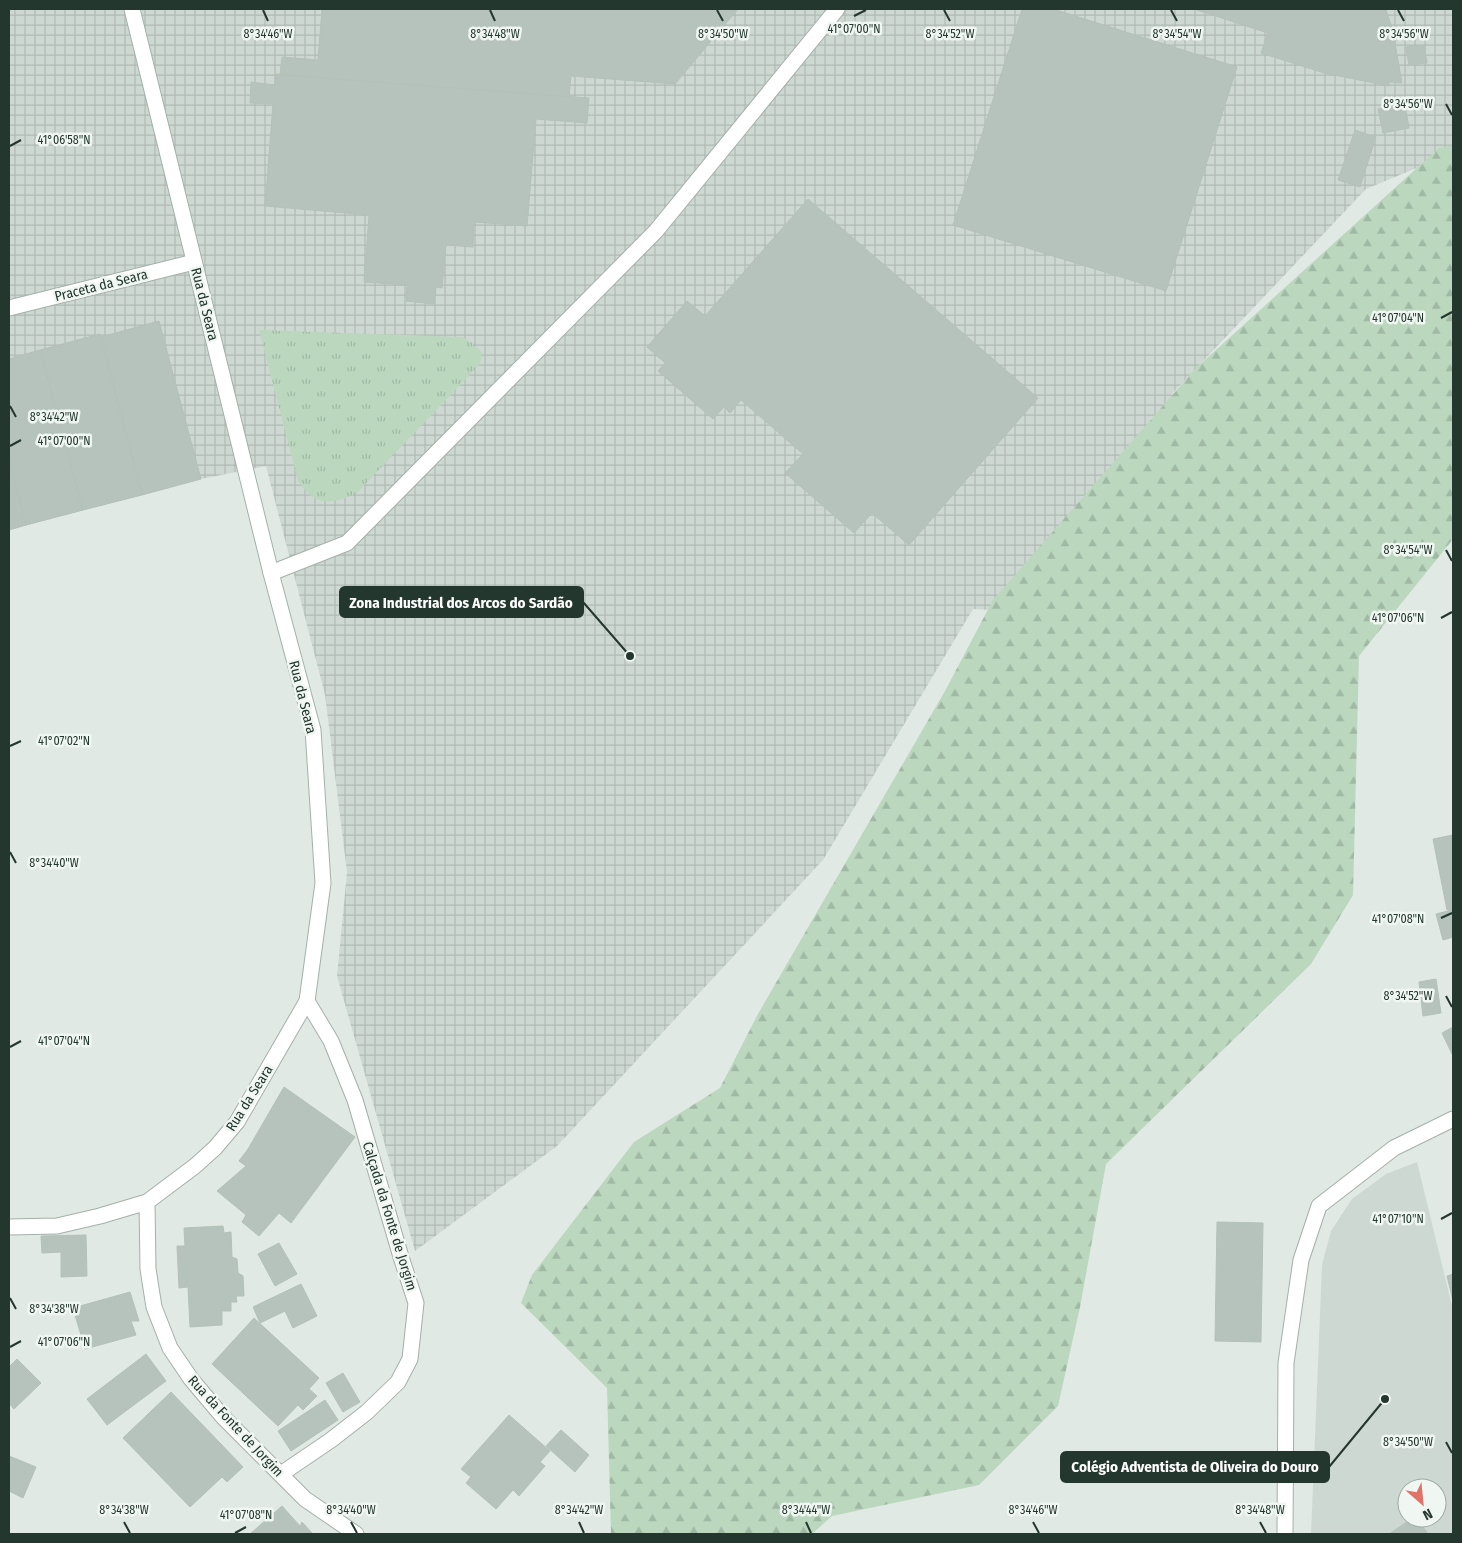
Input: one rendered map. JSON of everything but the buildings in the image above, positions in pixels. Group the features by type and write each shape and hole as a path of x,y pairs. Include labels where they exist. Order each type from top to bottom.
{"street":[{"name":"Rua da Seara","path":"9,1228 57,1226 100,1216 146,1202 196,1166 215,1148 237,1122 307,1001 323,884 313,730 271,573 132,9"},
{"path":"271,573 347,543 656,231 837,9"},
{"name":"Praceta da Seara","path":"9,308 194,262"},
{"name":"Calçada da Fonte de Jorgim","path":"281,1474 331,1440 367,1412 398,1382 410,1359 416,1303 355,1100 331,1041 307,1001"},
{"path":"1285,1534 1286,1362 1301,1260 1319,1206 1394,1148 1453,1119"},
{"name":"Rua da Fonte de Jorgim","path":"146,1202 148,1269 154,1307 170,1348 191,1379 224,1417 305,1499 356,1534"}],"shaded area":[{"path":"9,9 1453,9 1453,153 1366,189 1172,394 1163,578 1113,617 973,609 823,860 557,1146 415,1251 337,976 347,872 325,695 266,466 201,479 9,530"},
{"path":"1417,1162 1453,1310 1453,1534 1311,1534 1322,1265 1331,1231 1352,1199 1386,1174"}],"green space":[{"path":"1453,146 1453,539 1359,656 1353,895 1311,964 1106,1164 1080,1307 1058,1406 979,1485 832,1516 812,1534 611,1534 607,1388 521,1303 532,1275 634,1142 720,1088 758,1014 945,691 993,600 1196,368 1439,148"},
{"path":"259,330 462,337 474,344 482,353 480,364 356,494 338,500 323,501 310,495 298,481"}],"place":[{"name":"Zona Industrial dos Arcos do Sardão","path":"630,656"},
{"name":"Colégio Adventista de Oliveira do Douro","path":"1385,1399"}]}
